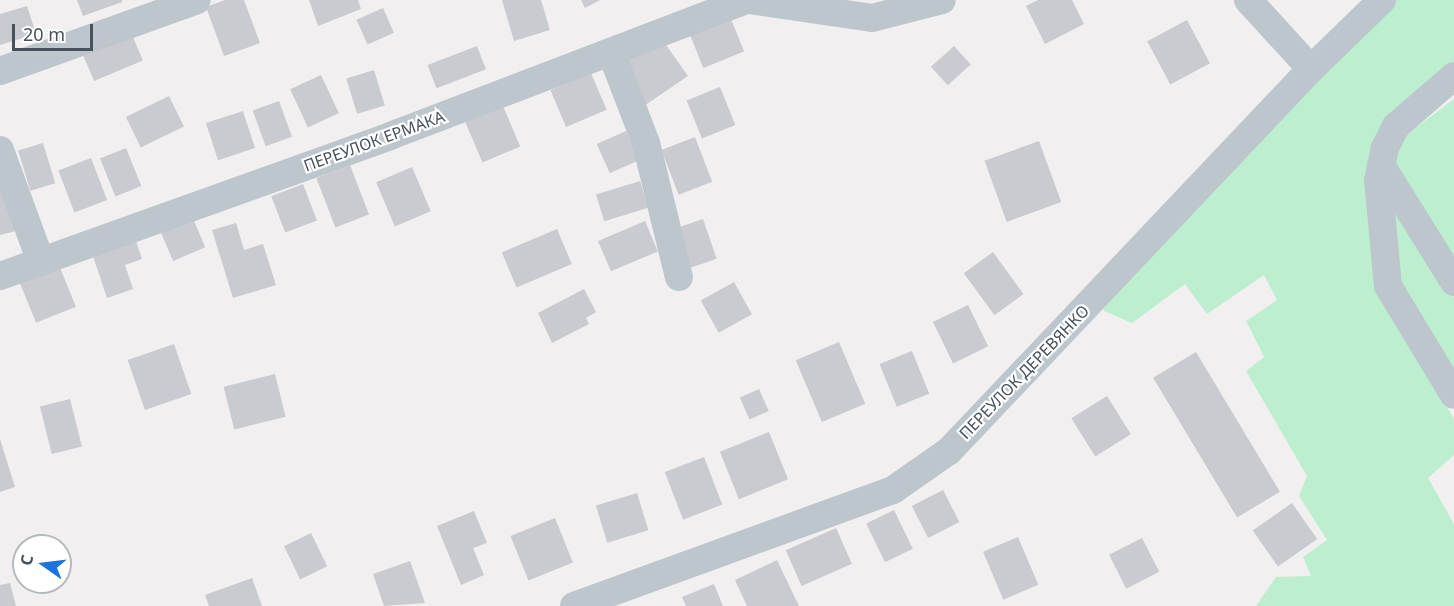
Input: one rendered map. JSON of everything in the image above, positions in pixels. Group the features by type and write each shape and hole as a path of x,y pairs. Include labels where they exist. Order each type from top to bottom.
{"street":[{"path":"0,71 197,0"},
{"name":"ПЕРЕУЛОК ЕРМАКА","path":"0,276 390,136 747,0 872,18 942,0"},
{"path":"1248,0 1311,69"},
{"name":"ПЕРЕУЛОК ДЕРЕВЯНКО","path":"581,605 893,490 949,451 1311,69 1382,0"},
{"path":"611,52 646,143 679,277"},
{"path":"1454,76 1396,126 1381,165 1381,230 1388,286 1454,395"},
{"path":"0,150 41,261"},
{"path":"1381,165 1454,282"}],"green space":[{"path":"1395,0 1454,0 1454,67 1392,118 1391,306 1454,419 1454,455 1428,478 1454,524 1454,606 1256,606 1276,577 1311,576 1303,557 1327,540 1299,496 1307,476 1246,371 1264,357 1246,321 1277,300 1264,275 1207,314 1185,284 1132,323 1104,311 1101,299"},
{"path":"1454,99 1454,261 1395,171 1398,146 1406,135"},
{"path":"1398,211 1406,214 1454,298 1454,379 1400,285 1391,220"}],"building":[{"path":"77,0 122,0 122,2 83,16"},
{"path":"225,0 244,0 260,43 224,56 206,7"},
{"path":"309,0 358,0 361,9 318,26"},
{"path":"502,0 541,0 550,30 514,41"},
{"path":"581,0 600,0 585,8"},
{"path":"1038,0 1072,0 1084,24 1045,44 1026,6"},
{"path":"27,6 36,34 0,45 0,14"},
{"path":"383,8 394,33 367,44 357,20"},
{"path":"731,19 744,51 703,68 690,35"},
{"path":"1187,20 1210,63 1170,84 1147,41"},
{"path":"130,30 143,60 94,81 81,51"},
{"path":"666,45 688,76 644,106 627,58"},
{"path":"477,46 486,69 436,88 428,65"},
{"path":"954,46 971,65 948,85 931,67"},
{"path":"374,70 385,105 357,114 346,78"},
{"path":"591,73 607,110 566,127 550,90"},
{"path":"321,75 339,113 308,127 290,89"},
{"path":"720,87 735,125 702,139 687,100"},
{"path":"169,96 184,127 141,148 126,117"},
{"path":"279,101 292,137 266,146 253,111"},
{"path":"503,106 520,147 482,163 465,122"},
{"path":"243,111 255,148 218,160 206,123"},
{"path":"626,131 639,160 610,173 597,144"},
{"path":"695,137 712,182 679,195 661,150"},
{"path":"1039,141 1061,202 1007,222 984,161"},
{"path":"43,143 55,183 30,191 18,151"},
{"path":"126,148 141,186 115,197 100,158"},
{"path":"91,158 107,200 74,213 58,171"},
{"path":"350,165 369,214 335,227 316,178"},
{"path":"412,167 431,211 395,226 376,182"},
{"path":"640,181 648,208 604,221 596,194"},
{"path":"303,184 317,220 285,233 271,196"},
{"path":"0,186 16,231 0,235"},
{"path":"192,216 205,247 173,261 160,230"},
{"path":"703,219 717,259 691,268 677,228"},
{"path":"645,221 658,251 611,271 598,241"},
{"path":"236,223 244,250 263,244 276,285 233,298 212,230"},
{"path":"557,229 572,264 517,287 502,252"},
{"path":"136,241 142,259 125,265 133,289 107,298 93,256"},
{"path":"993,252 1024,294 994,315 964,273"},
{"path":"59,265 76,307 36,323 19,281"},
{"path":"734,282 752,314 719,333 701,300"},
{"path":"584,289 596,312 586,318 589,324 552,343 538,313"},
{"path":"968,305 988,346 953,363 933,322"},
{"path":"839,342 865,404 822,422 796,360"},
{"path":"174,344 191,394 145,410 128,360"},
{"path":"912,351 929,394 897,407 880,364"},
{"path":"1196,352 1280,492 1237,517 1153,378"},
{"path":"275,374 286,417 234,430 224,387"},
{"path":"759,389 769,411 750,419 740,398"},
{"path":"1107,396 1131,434 1095,456 1071,418"},
{"path":"70,399 82,447 52,454 40,406"},
{"path":"769,432 788,479 739,499 720,452"},
{"path":"0,439 15,487 0,492"},
{"path":"704,457 722,505 683,520 665,472"},
{"path":"943,490 959,522 928,538 912,506"},
{"path":"637,493 648,530 607,543 596,506"},
{"path":"1292,503 1317,539 1278,567 1253,531"},
{"path":"894,510 913,549 885,562 866,524"},
{"path":"474,511 487,543 473,548 484,575 461,585 437,526"},
{"path":"555,518 573,563 528,580 510,536"},
{"path":"836,528 852,564 802,586 786,550"},
{"path":"311,533 327,566 300,579 284,546"},
{"path":"1018,537 1038,585 1003,600 983,552"},
{"path":"1142,538 1159,572 1126,589 1109,555"},
{"path":"777,560 799,606 747,606 735,580"},
{"path":"410,561 425,603 384,606 373,574"},
{"path":"252,578 262,606 209,606 205,595"},
{"path":"10,583 16,606 0,606 0,585"},
{"path":"714,584 723,606 686,606 682,597"}]}
